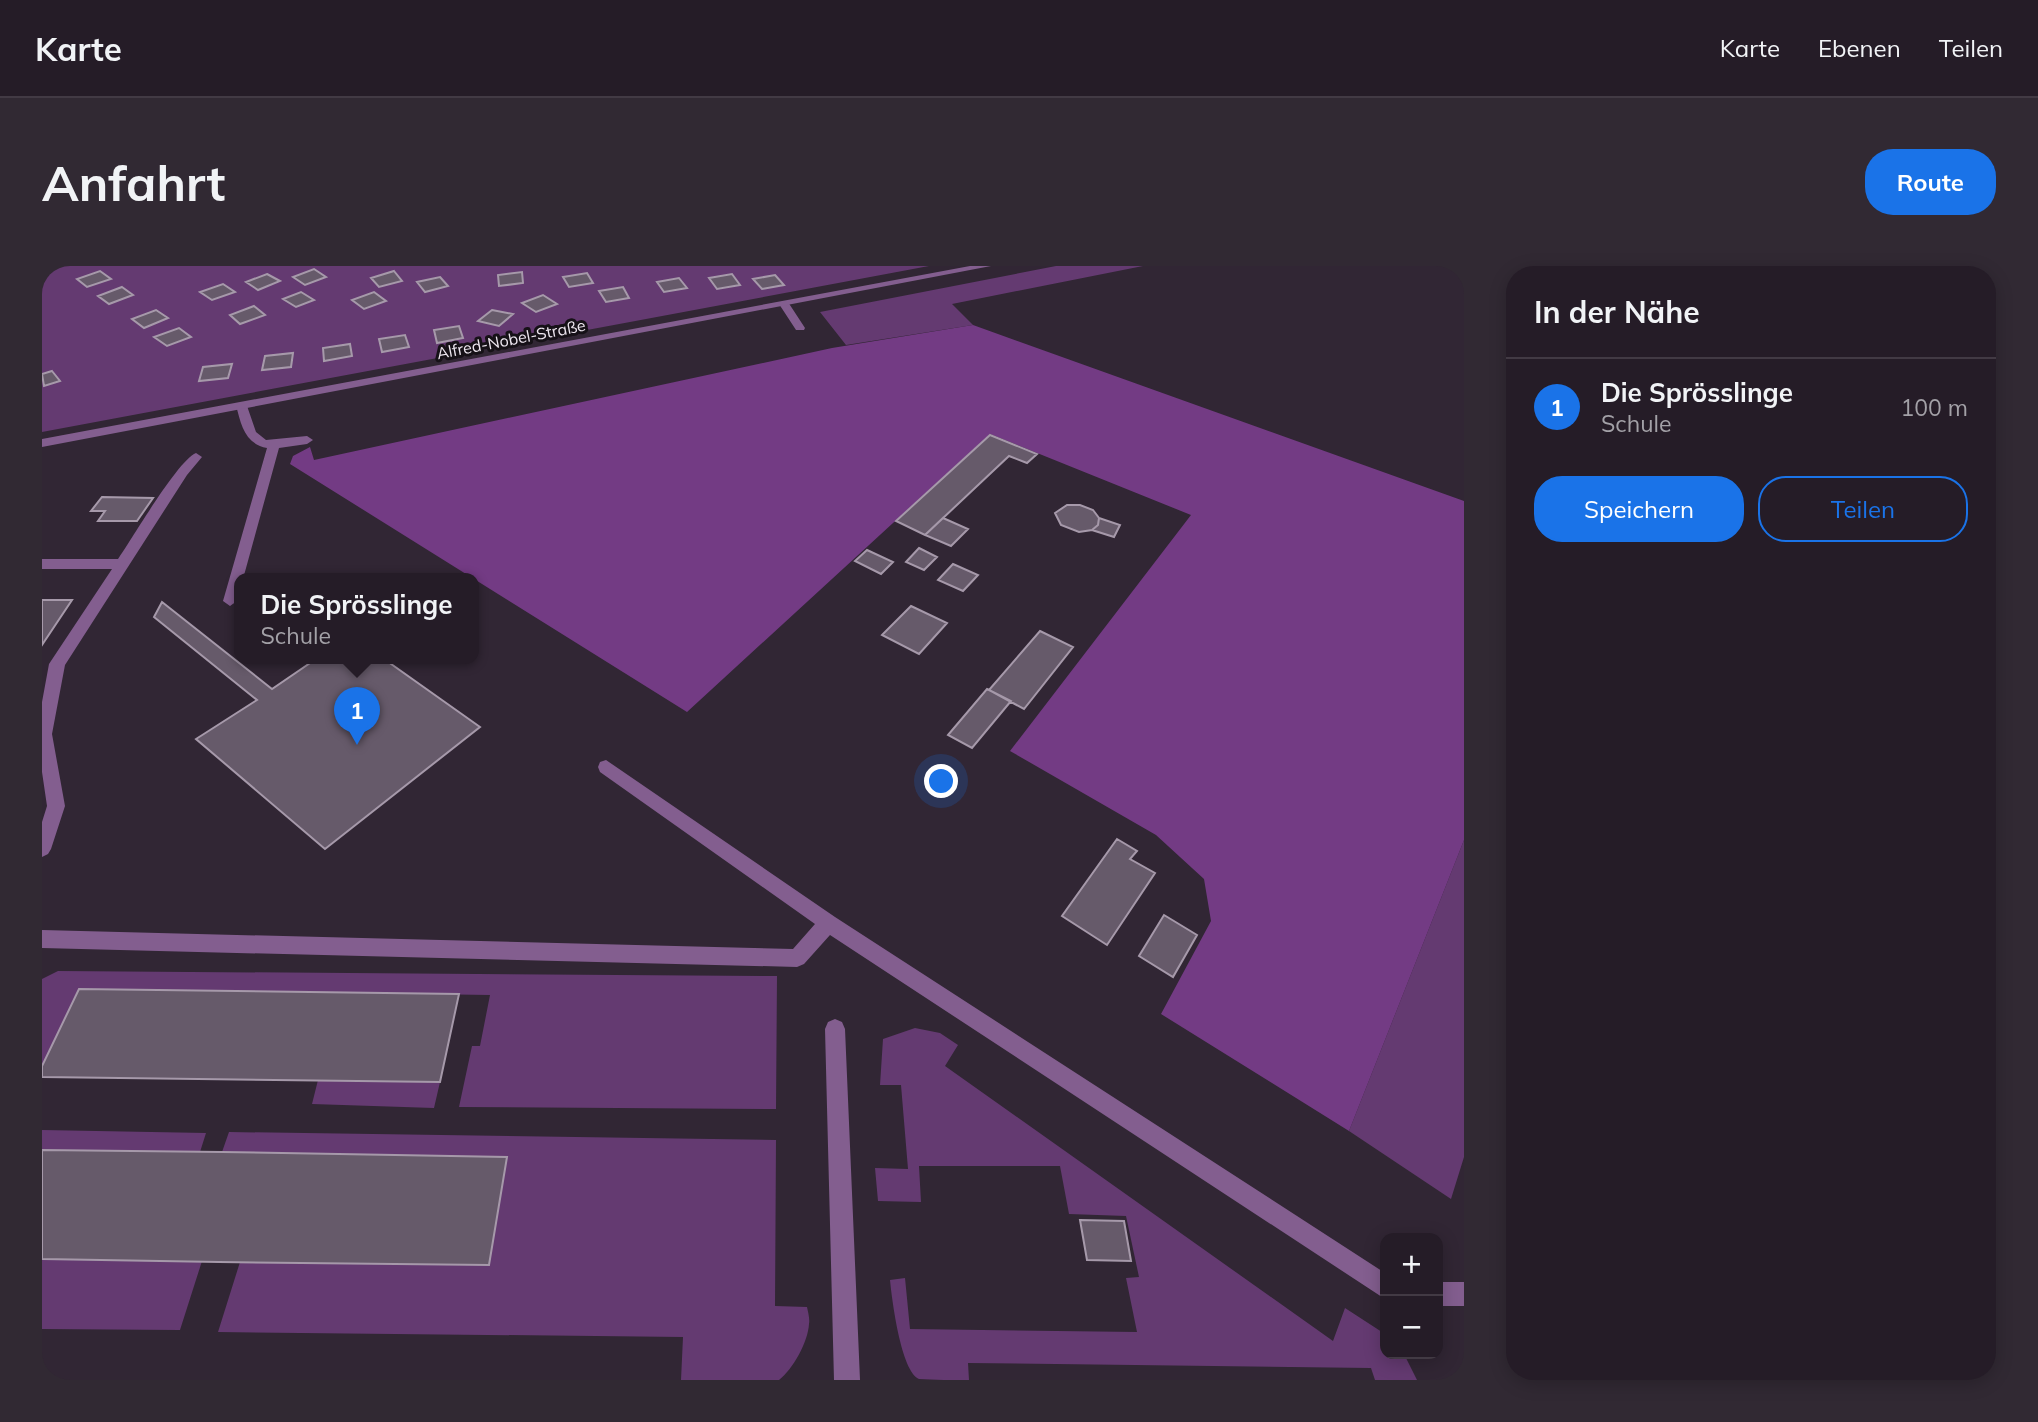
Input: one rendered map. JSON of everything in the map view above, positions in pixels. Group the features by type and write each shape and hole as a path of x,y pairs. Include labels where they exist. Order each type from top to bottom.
{"street":[{"name":"Alfred-Nobel-Straße","path":"42,443 986,266"},
{"path":"784,304 800,328"},
{"path":"242,405 247,431 260,443 274,445 307,440"},
{"path":"238,573 274,445"},
{"path":"42,849 56,806 44,734 57,664 182,473 196,457"},
{"path":"42,564 122,564"},
{"path":"230,601 234,587"},
{"path":"606,767 828,923 1380,1284"},
{"path":"42,939 797,958 828,923"},
{"path":"835,1029 847,1380"},
{"path":"1443,1294 1464,1294"}],"shaded area":[{"path":"42,266 929,266 42,432"},
{"path":"1056,266 1143,266 952,304 973,325 846,345 820,312"},
{"path":"973,325 1464,501 1464,840 1349,1131 1161,1014 1211,921 1204,879 1156,835 1010,751 1191,515 990,434 687,712 479,582 479,573 464,573 290,464 293,456 310,447 314,460 832,348"},
{"path":"1464,840 1464,1157 1451,1199 1349,1131"},
{"path":"58,971 777,976 776,1109 459,1107 472,1046 480,1046 490,995 79,989 42,1066 42,979"},
{"path":"915,1028 940,1033 958,1045 945,1066 1333,1341 1345,1308 1380,1331 1380,1359 1406,1359 1417,1380 1375,1380 1371,1368 968,1363 969,1380 919,1379 907,1363 902,1349 890,1280 905,1278 910,1329 1137,1332 1126,1278 1139,1277 1126,1216 1069,1214 1060,1166 919,1166 921,1202 878,1201 875,1168 908,1169 901,1085 880,1085 883,1039"},
{"path":"318,1080 440,1082 434,1108 312,1104"},
{"path":"42,1130 206,1133 200,1152 42,1150"},
{"path":"229,1132 776,1140 775,1306 807,1307 809,1322 806,1339 794,1362 779,1380 681,1380 683,1337 218,1332 240,1262 489,1265 507,1158 222,1152"},
{"path":"42,1259 202,1261 180,1330 42,1329"}],"building":[{"path":"314,269 326,277 305,285 293,277"},
{"path":"100,271 111,279 87,287 77,279"},
{"path":"394,271 402,281 379,287 371,278"},
{"path":"522,272 523,283 499,286 498,275"},
{"path":"587,273 593,283 569,287 563,277"},
{"path":"267,274 280,281 258,290 246,282"},
{"path":"732,274 740,285 717,289 709,278"},
{"path":"775,275 784,285 762,289 753,279"},
{"path":"440,277 448,286 425,292 417,282"},
{"path":"679,278 687,288 664,292 657,282"},
{"path":"223,284 235,292 212,300 200,292"},
{"path":"122,287 133,295 109,304 98,296"},
{"path":"623,287 629,298 606,302 599,291"},
{"path":"301,292 314,300 296,307 283,299"},
{"path":"374,292 386,301 364,309 352,300"},
{"path":"543,295 557,304 536,312 522,303"},
{"path":"254,306 265,315 240,324 230,315"},
{"path":"156,310 168,318 144,328 132,319"},
{"path":"492,310 513,314 499,326 478,321"},
{"path":"459,326 463,338 437,343 434,330"},
{"path":"179,328 191,337 167,346 154,337"},
{"path":"405,335 409,347 382,352 379,339"},
{"path":"350,344 352,356 324,361 323,348"},
{"path":"293,353 291,367 262,370 265,356"},
{"path":"232,364 228,378 199,381 203,367"},
{"path":"52,371 60,381 44,386 42,374"},
{"path":"990,435 1037,454 1027,463 1009,456 925,535 896,521"},
{"path":"102,497 153,498 137,521 98,521 105,511 91,511"},
{"path":"1067,505 1080,505 1093,510 1099,518 1098,525 1092,530 1079,532 1061,525 1055,513"},
{"path":"943,518 968,529 951,546 925,535"},
{"path":"1099,518 1120,525 1114,537 1092,530 1098,525"},
{"path":"919,548 937,557 924,570 906,562"},
{"path":"867,550 893,562 881,574 855,561"},
{"path":"953,564 978,575 963,591 938,580"},
{"path":"42,600 72,600 42,645"},
{"path":"162,602 234,659 234,664 240,664 272,689 309,664 391,664 480,727 325,849 196,739 257,700 154,617"},
{"path":"911,606 947,623 919,654 882,635"},
{"path":"1040,631 1073,647 1024,709 989,690"},
{"path":"987,689 1011,701 972,748 948,735"},
{"path":"1117,839 1137,851 1130,859 1155,873 1107,945 1062,916"},
{"path":"1164,915 1197,935 1173,977 1139,956"},
{"path":"79,989 459,994 440,1082 42,1077 42,1066"},
{"path":"42,1150 507,1157 489,1265 219,1262 42,1259"},
{"path":"1080,1220 1124,1221 1131,1261 1087,1260"}],"place":[{"name":"Die Sprösslinge","path":"357,745"}]}
